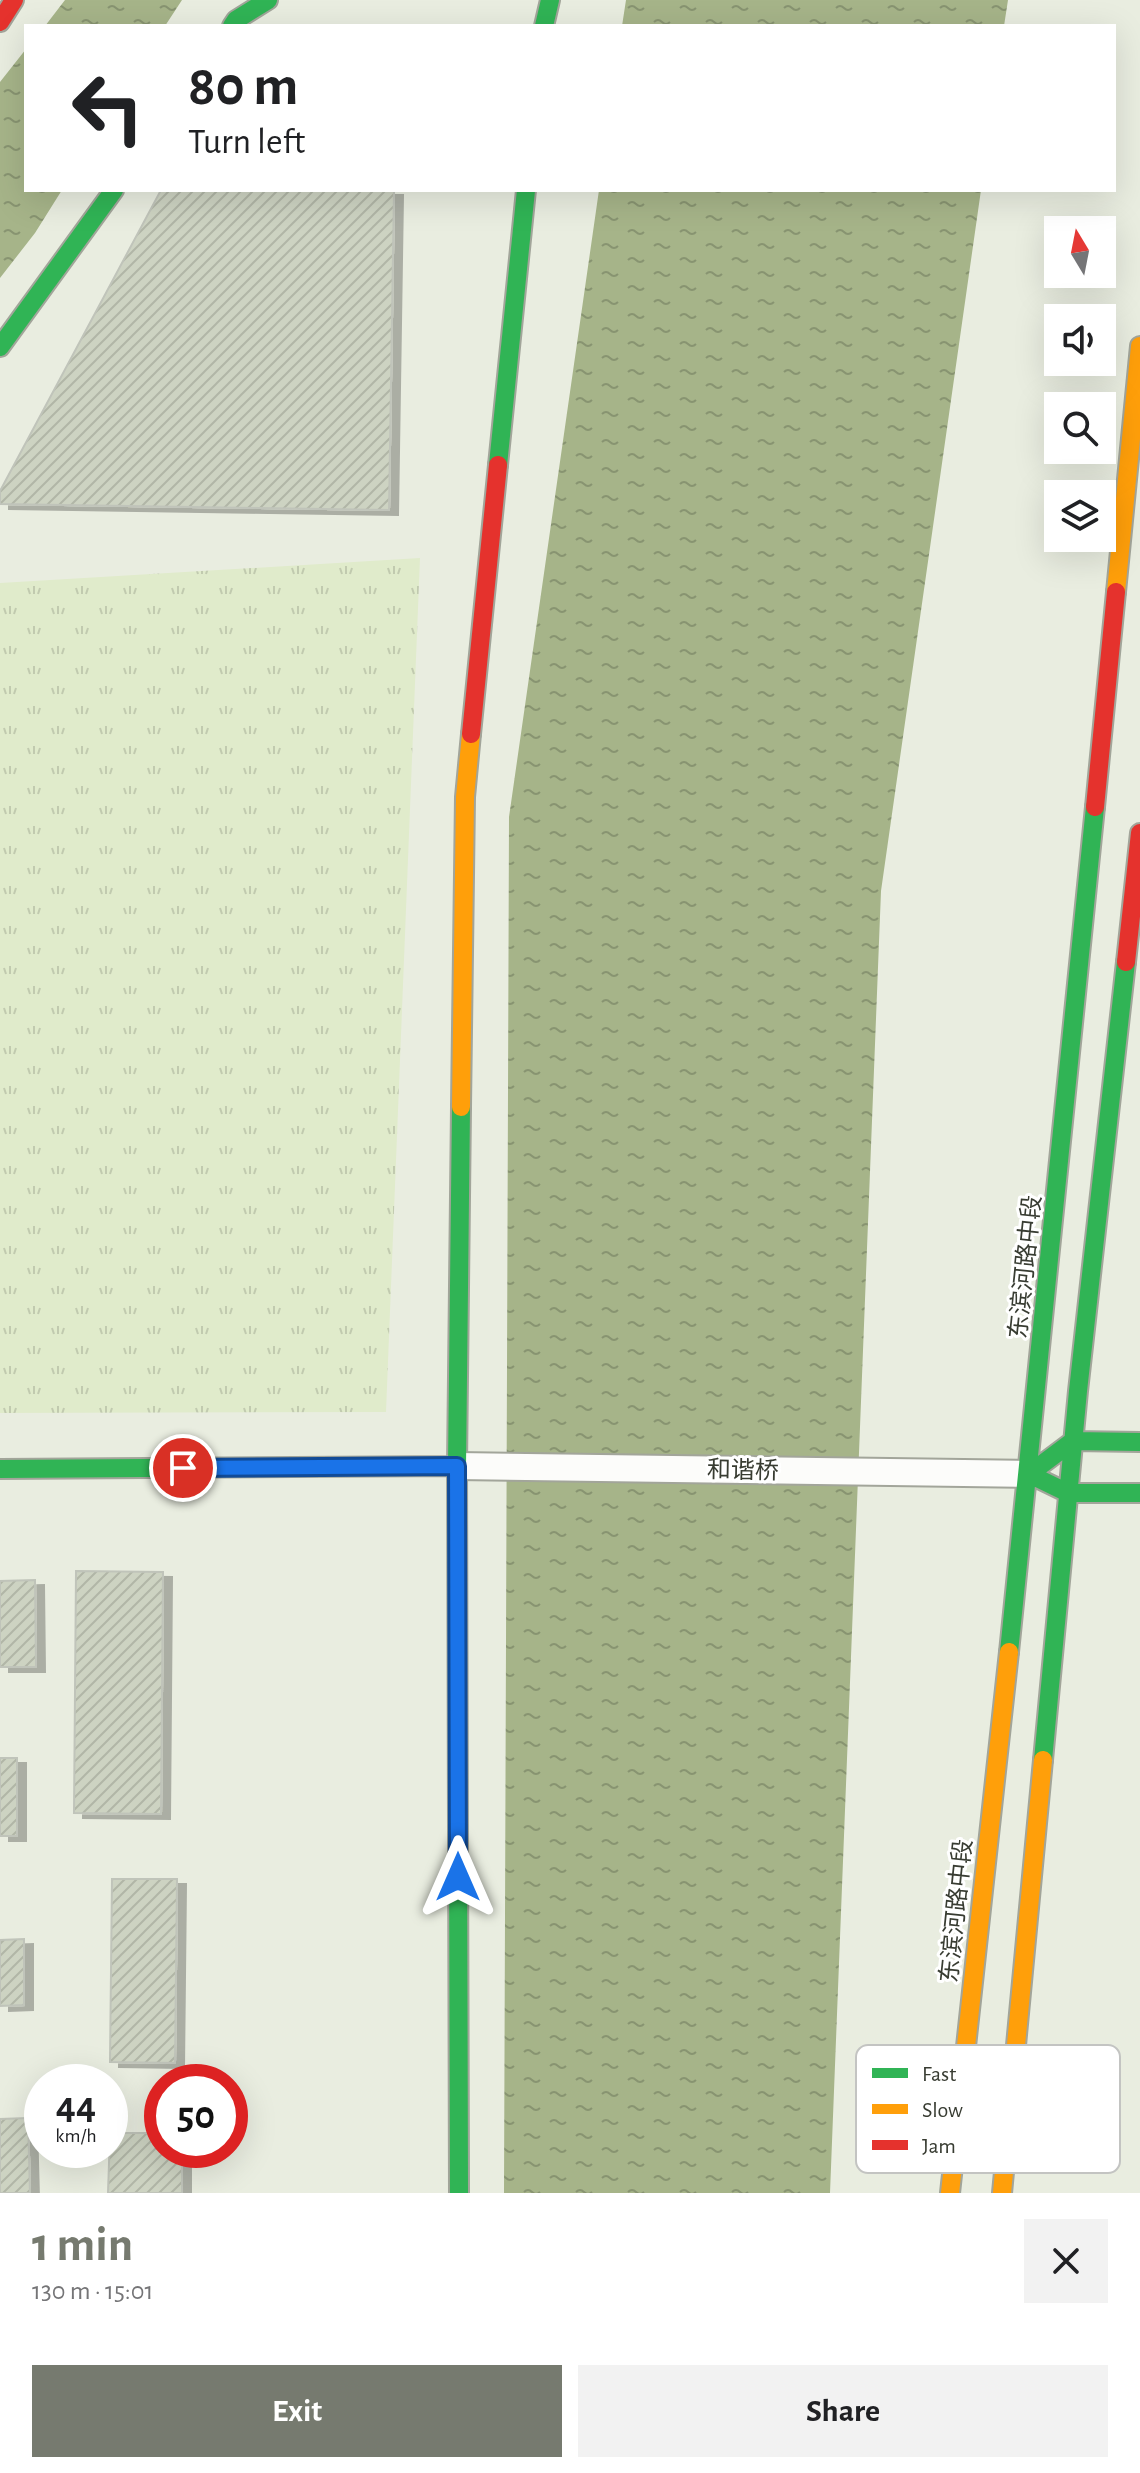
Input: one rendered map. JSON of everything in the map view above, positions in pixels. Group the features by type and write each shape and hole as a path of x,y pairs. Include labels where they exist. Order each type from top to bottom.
{"main road":[{"path":"0,22 14,0"},
{"path":"233,24 268,0"},
{"path":"544,24 550,0"},
{"path":"0,347 113,192"},
{"path":"459,2193 457,1466 465,797 526,192"},
{"name":"东滨河路中段","path":"966,2045 1029,1474 1140,346"},
{"path":"1016,2045 1073,1441 1140,833"},
{"path":"1140,1442 1073,1441 1029,1474 1068,1493 1140,1493"},
{"path":"0,1469 457,1466"},
{"name":"东滨河路中段","path":"950,2193 952,2173"},
{"path":"1002,2193 1004,2173"}],"street":[{"name":"和谐桥","path":"457,1466 1029,1474"}],"green space":[{"path":"420,558 386,1412 0,1413 0,583"}],"water":[{"path":"65,0 182,0 166,24 47,24"},
{"path":"626,0 1008,0 1004,24 622,24"},
{"path":"24,52 24,192 61,192 35,233 0,278 0,82"},
{"path":"599,192 981,192 881,891 830,2193 504,2193 509,817"}],"building":[{"path":"160,192 394,192 389,510 0,504 0,491"},
{"path":"76,1571 163,1572 161,1814 74,1813"},
{"path":"35,1580 36,1667 0,1667 0,1581"},
{"path":"0,1758 17,1758 17,1836 0,1836"},
{"path":"112,1879 177,1879 175,2063 110,2062"},
{"path":"24,1939 24,2005 0,2006 0,1940"},
{"path":"24,2118 24,2168 29,2168 30,2193 0,2193 0,2119"},
{"path":"128,2133 144,2133 144,2168 182,2168 182,2193 108,2193 109,2168 128,2168"}],"traffic: fast":[{"path":"233,24 268,0"},
{"path":"544,24 550,0"},
{"path":"0,347 113,192"},
{"path":"498,465 526,192"},
{"path":"1009,1652 1095,807"},
{"path":"1043,1760 1078,1391 1126,962"},
{"path":"459,2193 457,1466 461,1107"},
{"path":"1140,1442 1073,1441 1029,1474 1068,1493 1140,1493"},
{"path":"0,1469 457,1466"}],"traffic: slow":[{"path":"1116,592 1140,346"},
{"path":"461,1107 465,797 471,734"},
{"path":"966,2045 1009,1652"},
{"path":"1016,2045 1043,1760"},
{"path":"950,2193 952,2173"},
{"path":"1002,2193 1004,2173"}],"traffic: jam":[{"path":"0,22 14,0"},
{"path":"471,734 498,465"},
{"path":"1095,807 1116,592"},
{"path":"1126,962 1140,833"}],"route":[{"path":"183,1468 457,1466 458,1877"}]}
